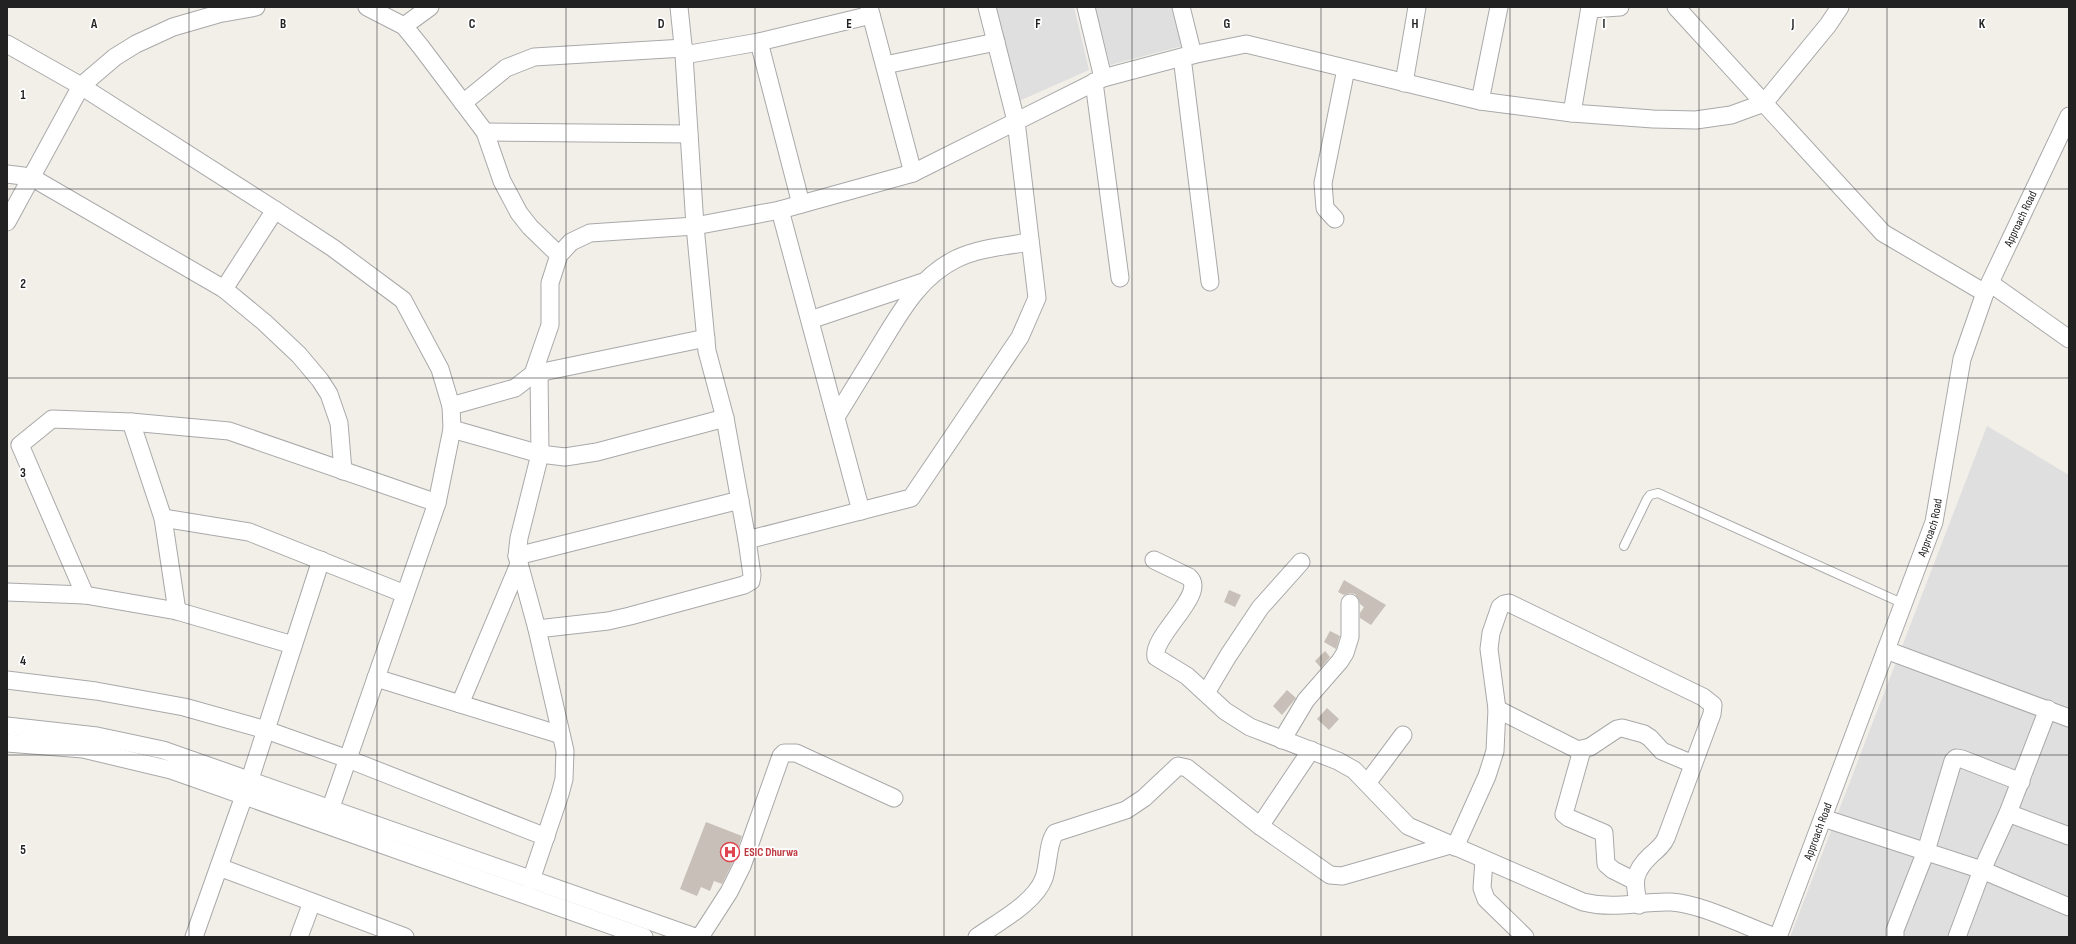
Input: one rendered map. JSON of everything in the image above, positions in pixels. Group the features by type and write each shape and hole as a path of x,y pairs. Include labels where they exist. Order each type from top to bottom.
{"street":[{"path":"7,222 30,177 81,86 115,57 136,44 173,27 218,14 256,7"},
{"path":"367,7 404,26 485,132 502,181 510,198 530,227 559,255"},
{"path":"404,26 430,7"},
{"path":"537,629 597,622 630,616 744,585 751,581 752,575 747,540 725,418 707,351 695,226 684,52 679,7"},
{"path":"747,540 911,498 1020,337 1037,298 1016,121 987,7"},
{"path":"1086,7 1098,80 1120,278"},
{"path":"1181,7 1210,282"},
{"path":"1404,83 1417,7"},
{"path":"1480,101 1499,7"},
{"path":"1572,113 1590,8 1620,7"},
{"path":"1676,7 1883,233 1988,288 2069,339"},
{"path":"531,880 564,779 565,751 537,629 518,560 519,538 540,454 536,374 550,325 550,282 559,255 571,242 590,233 695,226 780,210 913,173 1098,80 1187,56 1246,44 1480,101 1572,113 1653,119 1696,120 1731,116 1764,103 1828,25 1840,7"},
{"path":"463,103 506,68 534,57 684,52 759,42 870,11 913,173"},
{"path":"759,42 801,204"},
{"path":"884,65 996,42"},
{"path":"7,44 81,86 275,210 333,248 403,300 440,369 451,406 452,428 437,503 330,810"},
{"path":"1335,219 1326,208 1323,183 1346,68"},
{"name":"Approach Road","path":"1776,937 1823,818 1934,522 1962,359 1988,288 2069,116"},
{"path":"485,132 689,134"},
{"path":"7,174 30,177 224,289 264,322 299,355 320,380 329,394 339,423 343,471"},
{"path":"224,289 275,210"},
{"path":"780,210 861,511"},
{"path":"836,417 908,299 940,268 957,258 974,252 1030,242"},
{"path":"810,320 925,282"},
{"path":"451,406 515,388 536,374 706,338"},
{"path":"85,595 20,444 52,418 131,422 229,431 437,503"},
{"path":"452,428 540,454 565,456 584,455 725,418"},
{"path":"131,422 163,518 177,611"},
{"path":"518,560 740,500"},
{"path":"163,518 249,532 405,594"},
{"path":"194,937 250,779 321,560"},
{"path":"460,704 518,560"},
{"path":"1154,560 1189,577 1192,580 1193,585 1184,609 1168,628 1155,655 1160,660 1187,676 1238,720 1250,727 1347,765 1368,782 1394,813 1408,826 1583,902 1599,906 1639,905 1663,902 1684,904 1776,937"},
{"path":"1206,693 1228,656 1260,608 1300,562"},
{"path":"7,592 85,595 177,611 294,645"},
{"path":"1282,740 1306,700 1340,661 1345,653 1350,638 1350,603"},
{"path":"976,937 1035,894 1044,879 1051,842 1055,833 1126,810 1144,798 1178,766 1187,768 1260,826 1326,873 1336,876 1452,846 1492,763 1496,737 1497,709 1489,640 1500,607 1507,603 1709,700 1713,709 1664,842 1642,864 1635,881 1639,905"},
{"path":"1886,650 2069,718"},
{"path":"376,678 562,735"},
{"path":"7,680 96,691 177,706 266,730 348,759 546,836"},
{"path":"1497,709 1573,748 1582,750 1590,747 1617,729 1622,728 1648,736 1662,751 1693,764"},
{"path":"1957,937 1982,870 2008,814 2048,709"},
{"path":"7,726 97,736 163,750 250,779 330,810 695,937"},
{"path":"1368,782 1403,735"},
{"path":"7,743 83,749 132,759 172,770 608,931 644,937"},
{"path":"1260,826 1311,750"},
{"path":"1582,750 1564,814 1569,818 1604,833 1606,864 1613,870 1635,881"},
{"path":"700,937 729,892 742,866 781,756 784,753 796,753 894,798"},
{"path":"1895,937 1895,930 1926,851 1951,765 1954,760 1962,759 2020,782"},
{"path":"2008,814 2068,834"},
{"path":"1823,818 1982,870 2069,907"},
{"path":"1484,860 1482,888 1486,899 1525,937"},
{"path":"218,867 405,937"},
{"path":"299,937 312,902"},
{"path":"608,931 616,909"}],"lane":[{"path":"1624,546 1647,499 1650,495 1658,494 1904,604"}],"shaded area":[{"path":"996,7 1074,7 1089,70 1019,101"},
{"path":"1095,7 1176,7 1182,46 1110,65"},
{"path":"1987,426 2069,475 2069,937 1790,937"}],"building":[{"path":"1344,580 1386,605 1371,625 1360,618 1360,613 1364,607 1360,604 1355,594 1350,593 1344,595 1338,592"},
{"path":"1229,590 1241,595 1235,607 1224,602"},
{"path":"1330,631 1340,636 1336,649 1324,642"},
{"path":"1325,651 1330,657 1321,668 1315,661"},
{"path":"1287,690 1296,698 1282,715 1273,706"},
{"path":"1327,708 1339,719 1329,730 1317,719"},
{"path":"706,822 742,836 733,862 722,884 714,881 710,891 701,887 697,896 680,889"}],"place":[{"name":"ESIC Dhurwa","path":"730,852"}]}
